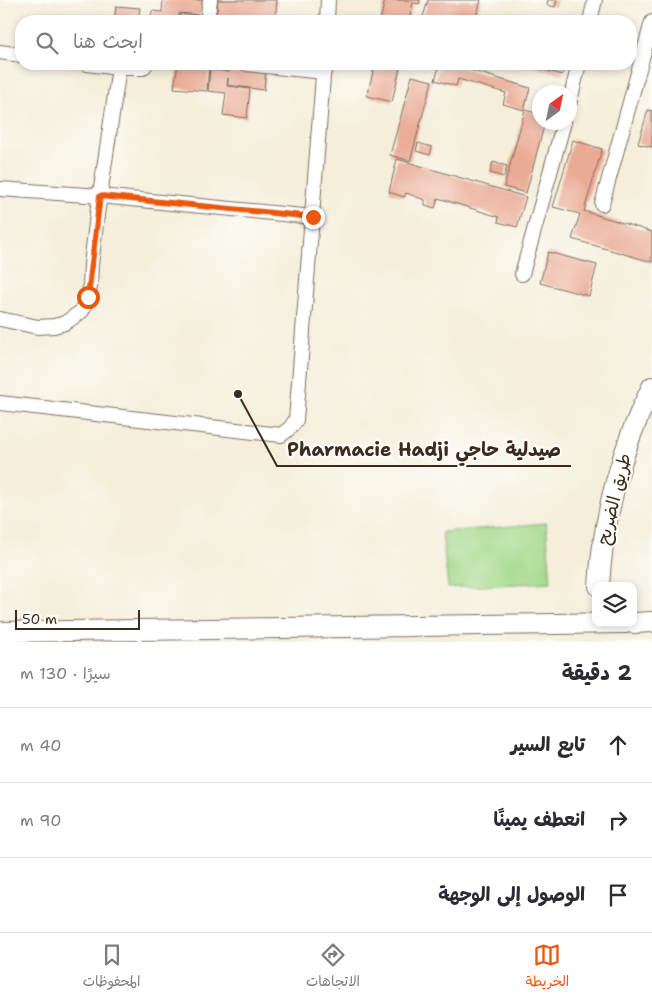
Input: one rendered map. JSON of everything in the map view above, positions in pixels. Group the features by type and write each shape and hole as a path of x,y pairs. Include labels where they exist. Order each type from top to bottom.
{"street":[{"path":"208,15 210,0"},
{"path":"327,15 328,0"},
{"path":"591,15 595,0"},
{"path":"602,204 652,22"},
{"path":"0,52 15,54"},
{"path":"0,319 38,327 54,326 65,323 82,311 90,287 100,196 119,70"},
{"path":"0,402 281,435 290,428 296,420 324,70"},
{"path":"574,85 578,70"},
{"path":"522,274 562,130"},
{"path":"0,189 100,196 313,217"},
{"name":"طريق الضريح","path":"599,582 601,550 616,480 638,415 652,387"},
{"path":"637,623 652,622"},
{"path":"0,632 592,624"}],"green space":[{"path":"546,523 551,582 448,588 442,532"}],"building":[{"path":"163,0 203,0 201,15 179,13 179,15 152,15 152,11 162,12"},
{"path":"218,0 277,0 276,15 217,15"},
{"path":"385,0 420,0 419,4 413,3 410,15 381,15"},
{"path":"428,0 481,0 477,15 424,15"},
{"path":"548,0 557,0 555,7 547,5"},
{"path":"116,6 140,8 139,15 115,15"},
{"path":"177,70 209,70 207,91 174,88"},
{"path":"210,70 229,72 229,70 266,70 264,90 228,85 228,78 227,86 250,89 247,118 223,115 226,93 208,91"},
{"path":"374,70 400,70 392,102 367,96"},
{"path":"438,70 470,70 530,88 524,110 503,104 506,93 458,79 456,86 435,80"},
{"path":"544,70 563,70 562,75"},
{"path":"412,76 432,81 410,161 390,155"},
{"path":"525,110 532,112 532,130 543,130 526,193 504,187"},
{"path":"648,110 652,111 652,147 638,144"},
{"path":"573,140 602,149 584,211 652,232 652,262 572,239 580,214 553,207"},
{"path":"418,143 432,147 430,155 416,151"},
{"path":"397,159 526,197 517,227 498,222 499,217 438,198 435,208 425,205 425,200 406,193 404,197 389,192"},
{"path":"493,162 507,166 504,177 490,173"},
{"path":"548,252 597,265 589,296 540,283"}],"place":[{"name":"Pharmacie Hadji صيدلية حاجي","path":"238,394"}],"route":[{"path":"88,297 100,196 313,217"}]}
